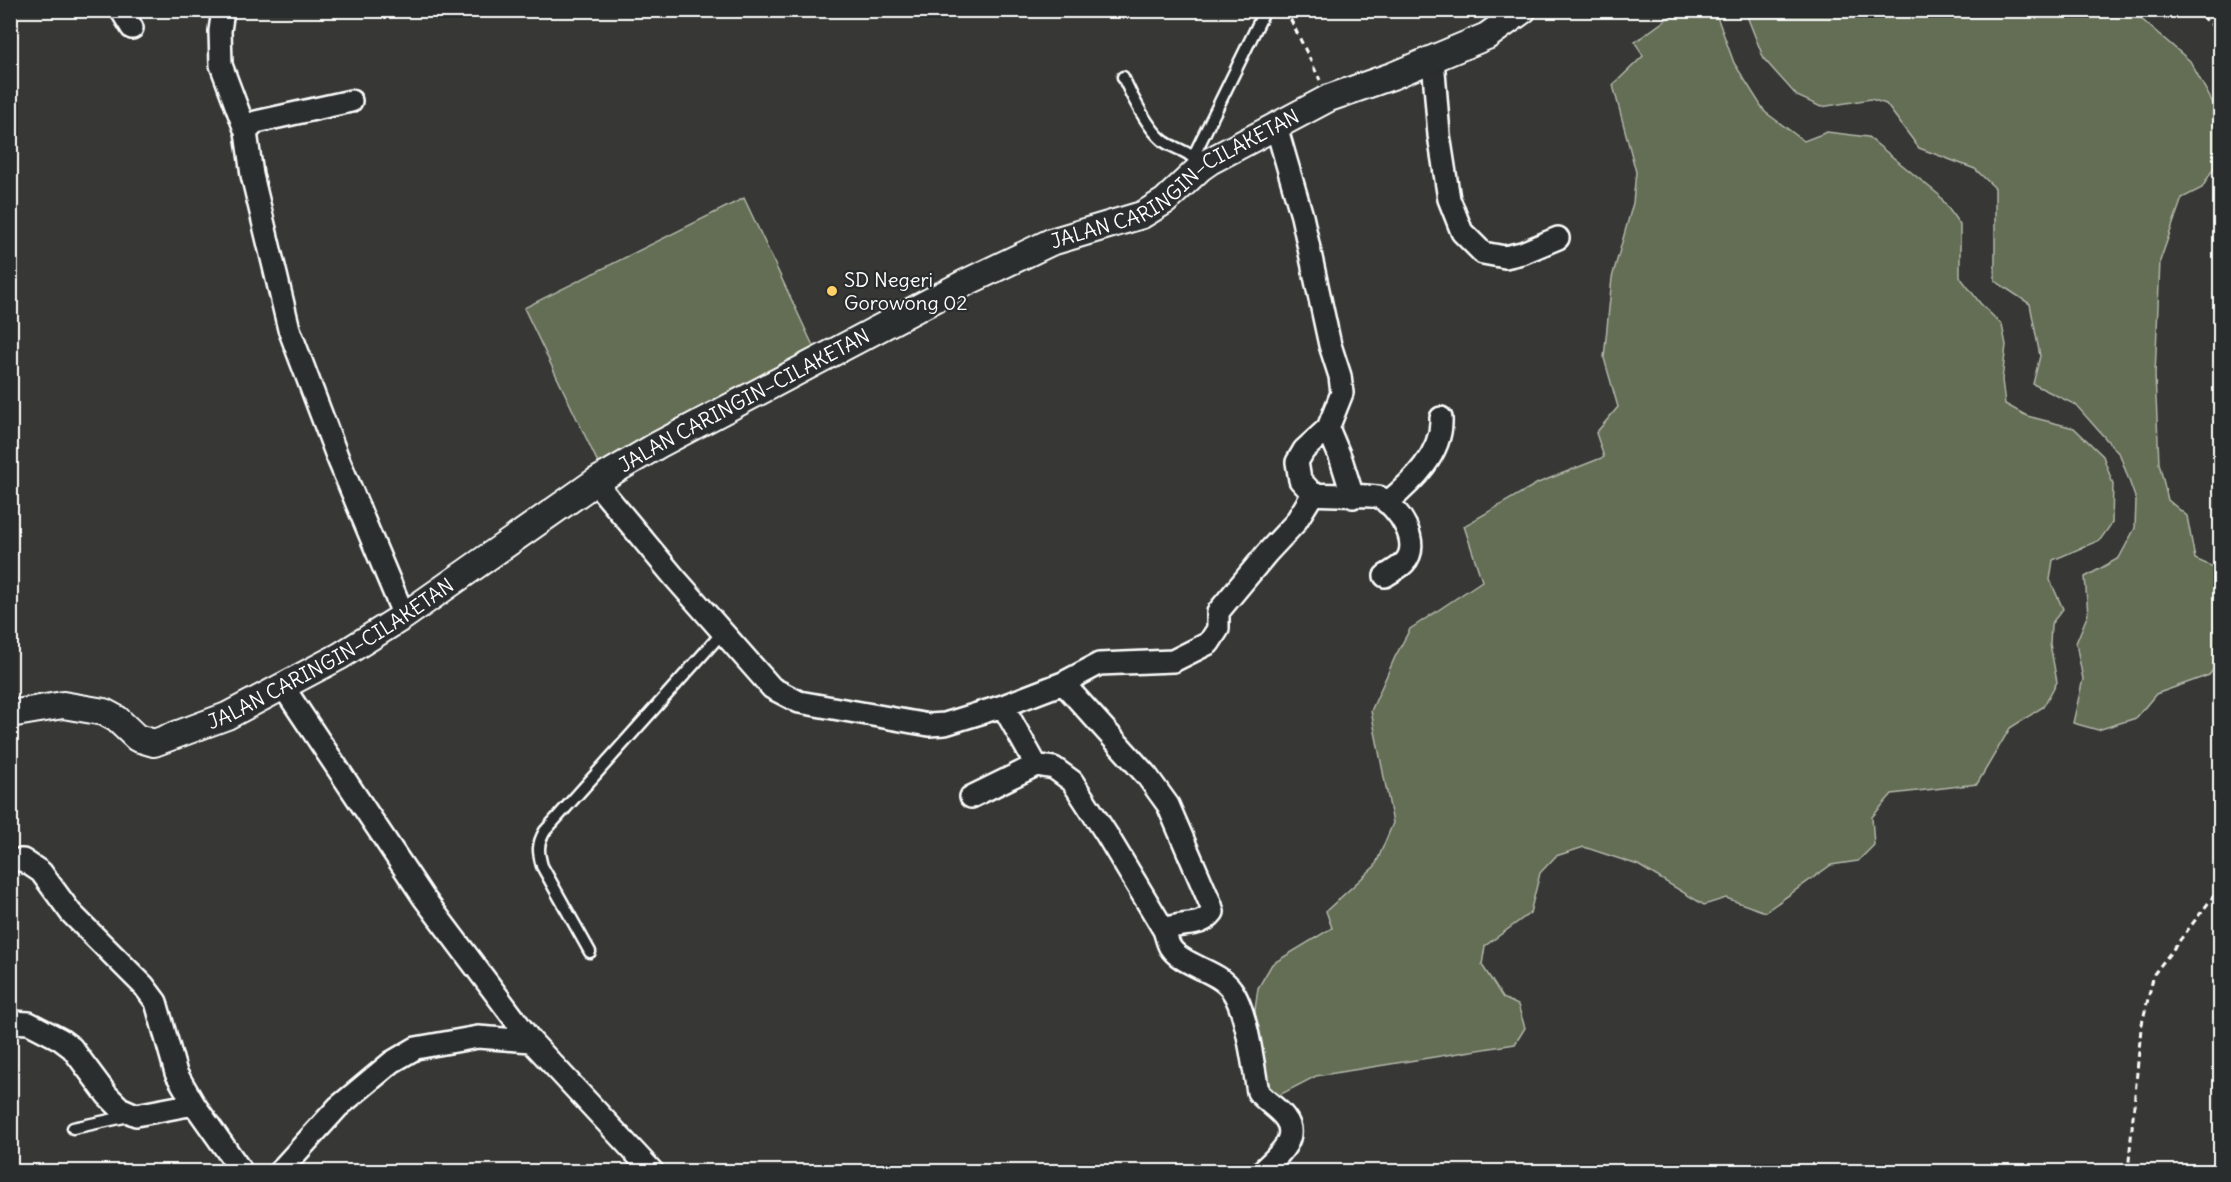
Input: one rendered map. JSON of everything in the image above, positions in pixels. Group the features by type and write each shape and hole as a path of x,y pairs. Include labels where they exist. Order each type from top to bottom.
{"street":[{"path":"223,10 220,31 221,65 246,132 252,175 289,329 337,456 404,616"},
{"name":"JALAN CARINGIN–CILAKETAN","path":"10,714 63,705 104,712 117,718 137,738 154,743 227,716 284,688 404,616 595,482 658,445 965,283 1051,242 1142,215 1165,201 1196,163 1276,126 1329,98 1487,36 1524,10"},
{"path":"1433,59 1439,135 1449,199 1462,232 1483,253 1505,257 1522,253 1558,238"},
{"path":"246,132 256,122 351,101"},
{"path":"1276,126 1302,216 1342,393 1328,428 1304,450 1298,462 1300,480 1313,494 1377,496 1404,521 1410,536 1411,549 1405,562 1385,576"},
{"path":"1387,503 1416,477 1442,432 1441,418"},
{"path":"1328,428 1353,497"},
{"path":"595,482 722,633 772,688 799,702 929,725 945,724 1003,706 1063,683 1099,664 1173,661 1209,643 1218,629 1218,612 1295,523 1313,494"},
{"path":"1063,683 1147,776 1167,805 1211,905 1213,912 1206,921 1197,924 1174,924 1164,930"},
{"path":"284,688 424,898 531,1041 653,1172"},
{"path":"1003,706 1036,765"},
{"path":"971,797 1036,765 1054,768 1072,781 1164,930 1170,947 1177,954 1223,981 1232,990 1244,1017 1258,1092 1265,1102 1285,1117 1291,1128 1290,1137 1284,1149 1261,1172"},
{"path":"10,860 23,860 41,872 72,913 144,986 156,1002 176,1072 194,1104 242,1172"},
{"path":"10,1022 29,1023 72,1048 107,1095 120,1108 136,1115 194,1104"},
{"path":"279,1172 338,1107 392,1062 416,1048 478,1037 531,1041"}],"lane":[{"path":"1123,77 1137,105 1163,141 1196,163 1265,10"},
{"path":"591,952 542,866 538,853 539,840 722,633"},
{"path":"74,1128 136,1115"}],"path":[{"path":"1286,10 1329,98"},
{"path":"2194,10 2220,30"},
{"path":"2128,1172 2141,1028 2154,974 2220,890"}],"green space":[{"path":"1678,11 1715,11 1734,63 1765,112 1804,141 1827,132 1868,137 1939,195 1960,225 1960,277 1980,303 2002,325 2006,345 2002,380 2005,404 2027,416 2074,428 2103,456 2113,484 2112,523 2100,540 2053,560 2050,580 2063,609 2051,624 2050,644 2057,682 2043,707 2010,728 1977,784 1892,794 1872,817 1874,845 1858,861 1831,865 1765,912 1726,898 1704,905 1638,865 1584,847 1556,856 1540,873 1530,913 1485,946 1482,965 1503,998 1518,1005 1525,1028 1515,1044 1316,1076 1268,1101 1252,1032 1258,988 1272,964 1332,928 1326,911 1375,866 1393,823 1371,711 1395,657 1410,629 1482,581 1464,526 1538,483 1604,457 1596,433 1618,407 1604,358 1612,278 1633,203 1636,172 1613,85 1643,56 1635,42"},
{"path":"1745,11 2132,11 2190,61 2220,116 2220,157 2202,188 2182,198 2160,261 2155,375 2159,463 2168,500 2187,516 2195,559 2220,570 2220,661 2209,675 2156,694 2136,718 2098,730 2073,723 2083,679 2076,643 2088,614 2085,577 2119,558 2135,528 2136,500 2120,455 2076,405 2033,384 2040,356 2030,304 1995,281 1995,188 1975,169 1919,148 1886,104 1871,99 1821,107 1797,96 1764,59"},
{"path":"744,198 815,350 600,467 524,308"}],"place":[{"name":"SD Negeri Gorowong 02","path":"832,291"}]}
